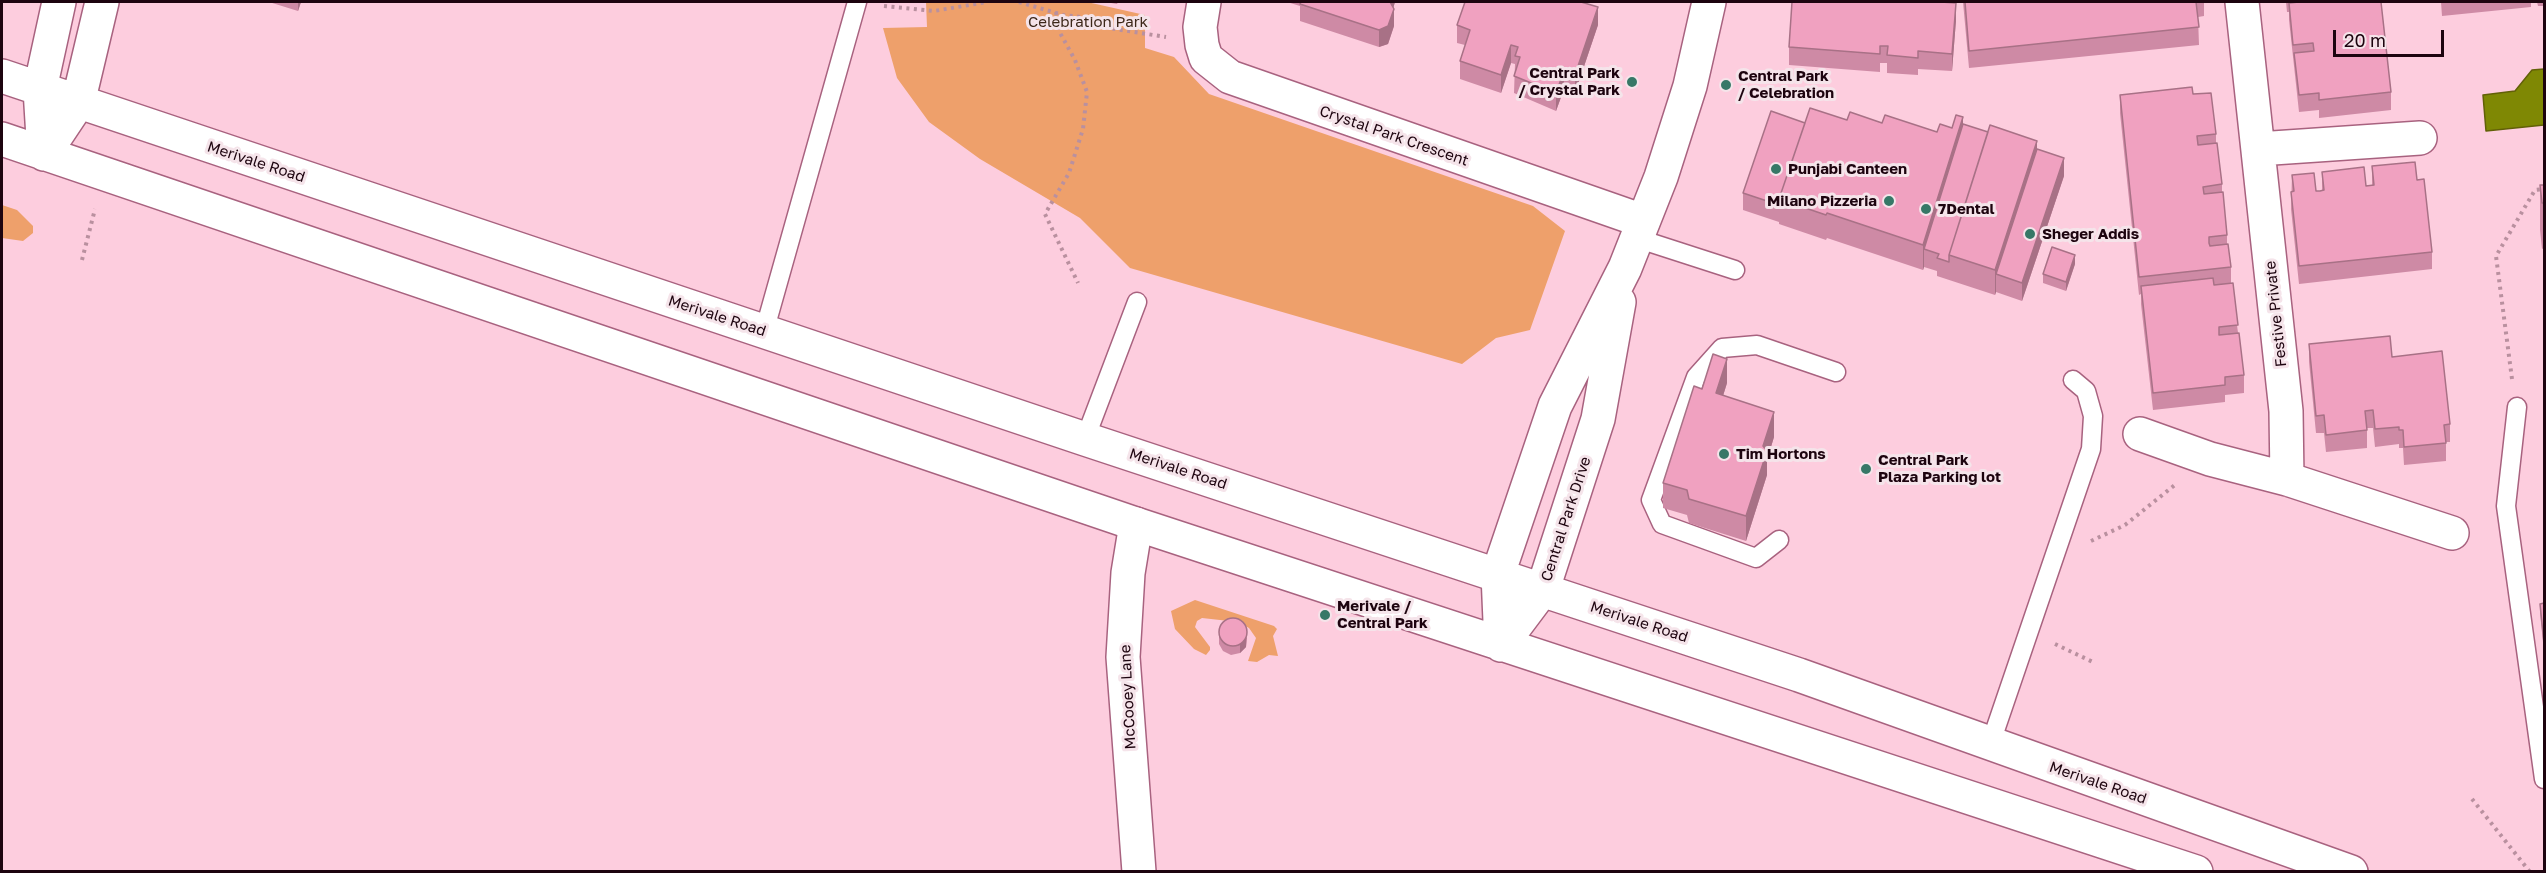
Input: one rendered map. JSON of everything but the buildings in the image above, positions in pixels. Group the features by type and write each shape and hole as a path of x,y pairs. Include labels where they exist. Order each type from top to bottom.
{"main road":[{"path":"44,154 40,88 59,2"},
{"path":"44,154 78,103 102,2"},
{"path":"1202,45 1200,27 1204,2"},
{"name":"Central Park Drive","path":"1501,645 1498,574 1555,406 1635,242 1665,167 1687,96 1709,2"},
{"name":"Festive Private","path":"2242,2 2286,411 2287,479"},
{"name":"Crystal Park Crescent","path":"1202,45 1206,58 1216,67 1247,85 1635,242"},
{"name":"Merivale Road","path":"2,76 764,332 1820,682 1990,745 2351,872"},
{"path":"2258,149 2420,138"},
{"path":"2,139 1136,524 2196,872"},
{"name":"Central Park Drive","path":"1501,645 1543,589 1598,419 1635,242"},
{"path":"2140,434 2210,459 2287,479 2452,533"},
{"name":"McCooey Lane","path":"1136,524 1128,573 1123,657 1139,872"}],"lane":[{"path":"764,332 857,3"},
{"path":"1635,242 1735,270"},
{"path":"1085,439 1137,302"},
{"path":"1779,540 1756,558 1662,524 1651,500 1696,377 1722,348 1757,345 1836,372"},
{"path":"1990,745 2091,449 2093,416 2086,391 2073,380"},
{"path":"2517,407 2506,506 2544,779"}],"path":[{"path":"857,3 934,11 987,2"},
{"path":"1019,2 1081,17 1108,28 1154,34 1202,45"},
{"path":"1056,12 1059,31 1075,60 1087,92 1083,129 1069,173 1045,214 1078,283"},
{"path":"2517,407 2506,347 2496,256 2535,190 2544,189"},
{"path":"82,260 97,203"},
{"path":"2060,541 2090,541 2125,525 2158,496 2210,459"},
{"path":"2029,632 2095,663"},
{"path":"2472,799 2530,872"}],"green space":[{"name":"Celebration Park","path":"926,2 1087,2 1145,15 1145,48 1174,57 1209,94 1533,206 1565,231 1530,330 1496,338 1462,364 1130,268 1080,218 980,159 929,122 897,78 883,28 927,27"},
{"path":"2,205 17,210 33,226 33,233 23,241 2,238"},
{"path":"1195,600 1274,626 1277,629 1273,636 1278,656 1269,655 1257,662 1248,661 1256,638 1249,628 1238,622 1202,618 1197,621 1195,627 1210,650 1206,655 1194,649 1175,629 1171,611"}],"shaded area":[{"path":"2544,69 2544,125 2486,131 2483,95 2515,91 2532,70"}],"place":[{"name":"Central Park / Crystal Park","path":"1632,82"},
{"name":"Central Park / Celebration","path":"1726,85"},
{"name":"Punjabi Canteen","path":"1776,169"},
{"name":"Milano Pizzeria","path":"1889,201"},
{"name":"7Dental","path":"1926,209"},
{"name":"Sheger Addis","path":"2030,234"},
{"name":"Tim Hortons","path":"1724,454"},
{"name":"Central Park Plaza Parking lot","path":"1866,469"},
{"name":"Merivale / Central Park","path":"1325,615"}]}
